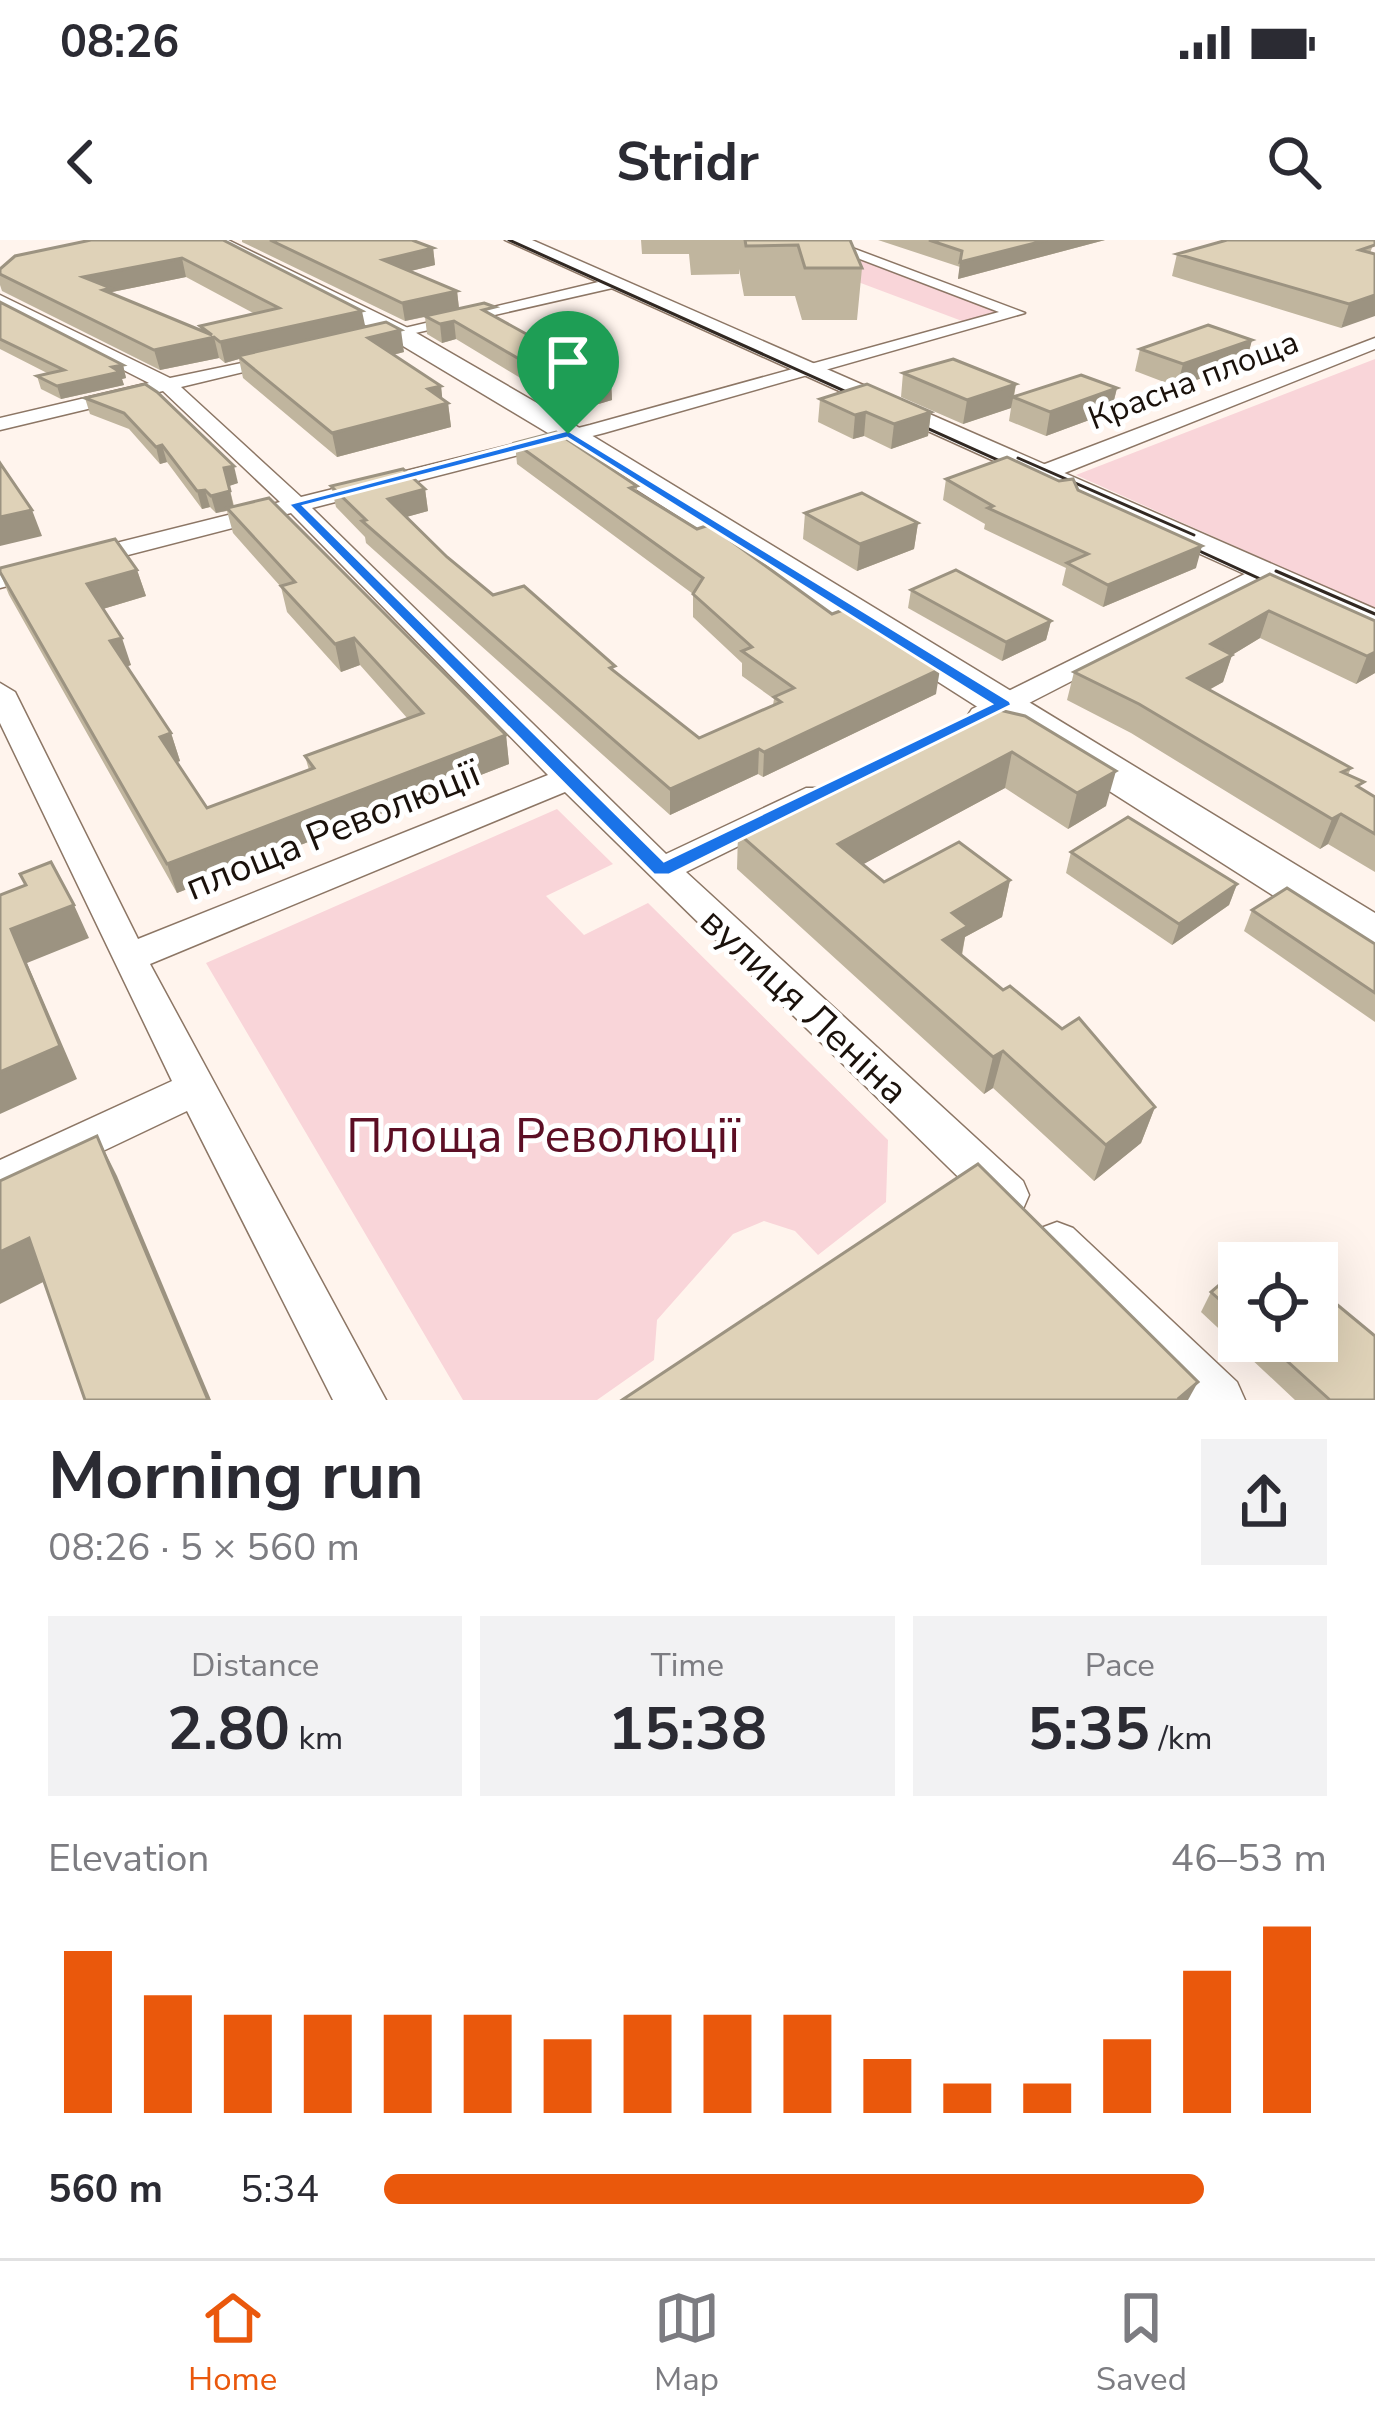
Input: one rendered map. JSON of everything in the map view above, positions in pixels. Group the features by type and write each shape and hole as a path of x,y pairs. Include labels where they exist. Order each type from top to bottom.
{"main road":[{"path":"212,240 397,332 568,434 1375,936"},
{"path":"515,240 1375,622"}],"street":[{"path":"0,580 1016,313 817,240"},
{"path":"354,341 611,284"},
{"name":"вулиця Леніна","path":"0,300 167,384 295,504 567,779 1220,1400"},
{"name":"Красна площа","path":"1035,472 1049,471 1375,344"},
{"path":"0,424 308,351"},
{"path":"961,725 1265,572"},
{"path":"0,692 129,958 360,1400"},
{"path":"662,870 854,777"},
{"name":"площа Революції","path":"129,958 567,779"},
{"path":"0,1180 196,1088"}],"green space":[{"path":"746,240 807,240 1010,313 970,324"},
{"path":"1375,359 1375,609 1076,475"},
{"name":"Площа Революції","path":"557,809 613,864 546,896 584,935 648,903 888,1140 886,1202 818,1255 795,1231 764,1221 733,1234 657,1320 654,1360 597,1400 463,1400 206,963"}],"building":[{"path":"91,240 223,240 362,311 220,342 214,337 154,350 0,274 15,256","holes":["182,258 279,308 200,326 212,335 103,290 111,288 83,277"]},
{"path":"270,240 412,240 433,248 383,260 457,291 402,303"},
{"path":"745,240 850,240 862,268 805,268 798,245 746,246"},
{"path":"929,240 1047,240 960,262 962,251"},
{"path":"1227,240 1375,240 1375,245 1360,250 1375,254 1375,295 1349,304 1177,254"},
{"path":"0,302 123,365 112,367 120,372 57,386 37,376 64,370 0,339"},
{"path":"484,303 495,307 483,310 611,381 574,391 454,321 440,324 425,316"},
{"path":"386,322 401,330 368,338 441,386 428,389 448,403 332,433 238,356"},
{"path":"1208,325 1252,340 1183,364 1140,349"},
{"path":"953,359 1016,384 967,400 903,373"},
{"path":"1081,375 1117,388 1050,412 1013,397"},
{"path":"145,384 234,466 224,468 230,491 211,496 205,490 197,491 162,445 156,447 124,413 85,398"},
{"path":"867,384 931,412 894,424 866,412 855,415 820,399"},
{"path":"556,432 637,486 630,488 697,529 709,525 832,614 843,610 940,669 764,752 759,749 670,789 362,521 366,520 331,486 403,469 425,489 388,499 447,557 493,595 524,586 615,666 610,668 699,738 781,702 774,697 794,688 742,651 752,647 693,594 703,578 515,443"},
{"path":"1007,457 1059,481 1073,479 1078,490 1202,546 1108,585 1067,563 1088,554 988,508 993,506 946,479"},
{"path":"0,463 32,510 0,517"},
{"path":"862,493 918,523 860,544 805,513"},
{"path":"269,498 506,735 167,864 0,568 115,539 137,570 87,584 122,638 110,641 171,733 160,737 207,808 314,768 305,756 423,713 354,638 335,644 281,586 295,582 227,508"},
{"path":"956,570 1051,621 1006,642 911,590"},
{"path":"1270,574 1375,621 1375,652 1367,656 1269,611 1211,644 1232,655 1188,678 1351,768 1342,772 1364,782 1357,786 1375,797 1375,834 1341,814 1332,819 1139,704 1074,672"},
{"path":"991,708 1025,716 1116,771 1077,793 1012,752 838,844 884,882 959,842 1010,880 952,913 968,926 943,940 1003,990 1010,986 1062,1029 1079,1018 1155,1107 1106,1145 1003,1051 993,1057 738,833 784,812 780,807"},
{"path":"1128,817 1237,884 1179,924 1071,852"},
{"path":"51,862 74,905 11,929 60,1046 0,1072 0,895 26,885 20,874"},
{"path":"1287,888 1375,944 1375,993 1252,910"},
{"path":"97,1136 208,1400 85,1400 29,1238 0,1252 0,1181"},
{"path":"978,1164 1198,1382 1181,1400 622,1400"},
{"path":"1338,1305 1375,1336 1375,1400 1330,1400 1288,1362 1338,1362"}],"tram line":[{"path":"509,240 1029,474"},
{"path":"1018,458 1194,535"},
{"path":"1171,538 1291,593"},
{"path":"1276,571 1375,614"}],"route":[{"path":"568,434 1004,705 662,870 295,504 568,434"}]}
